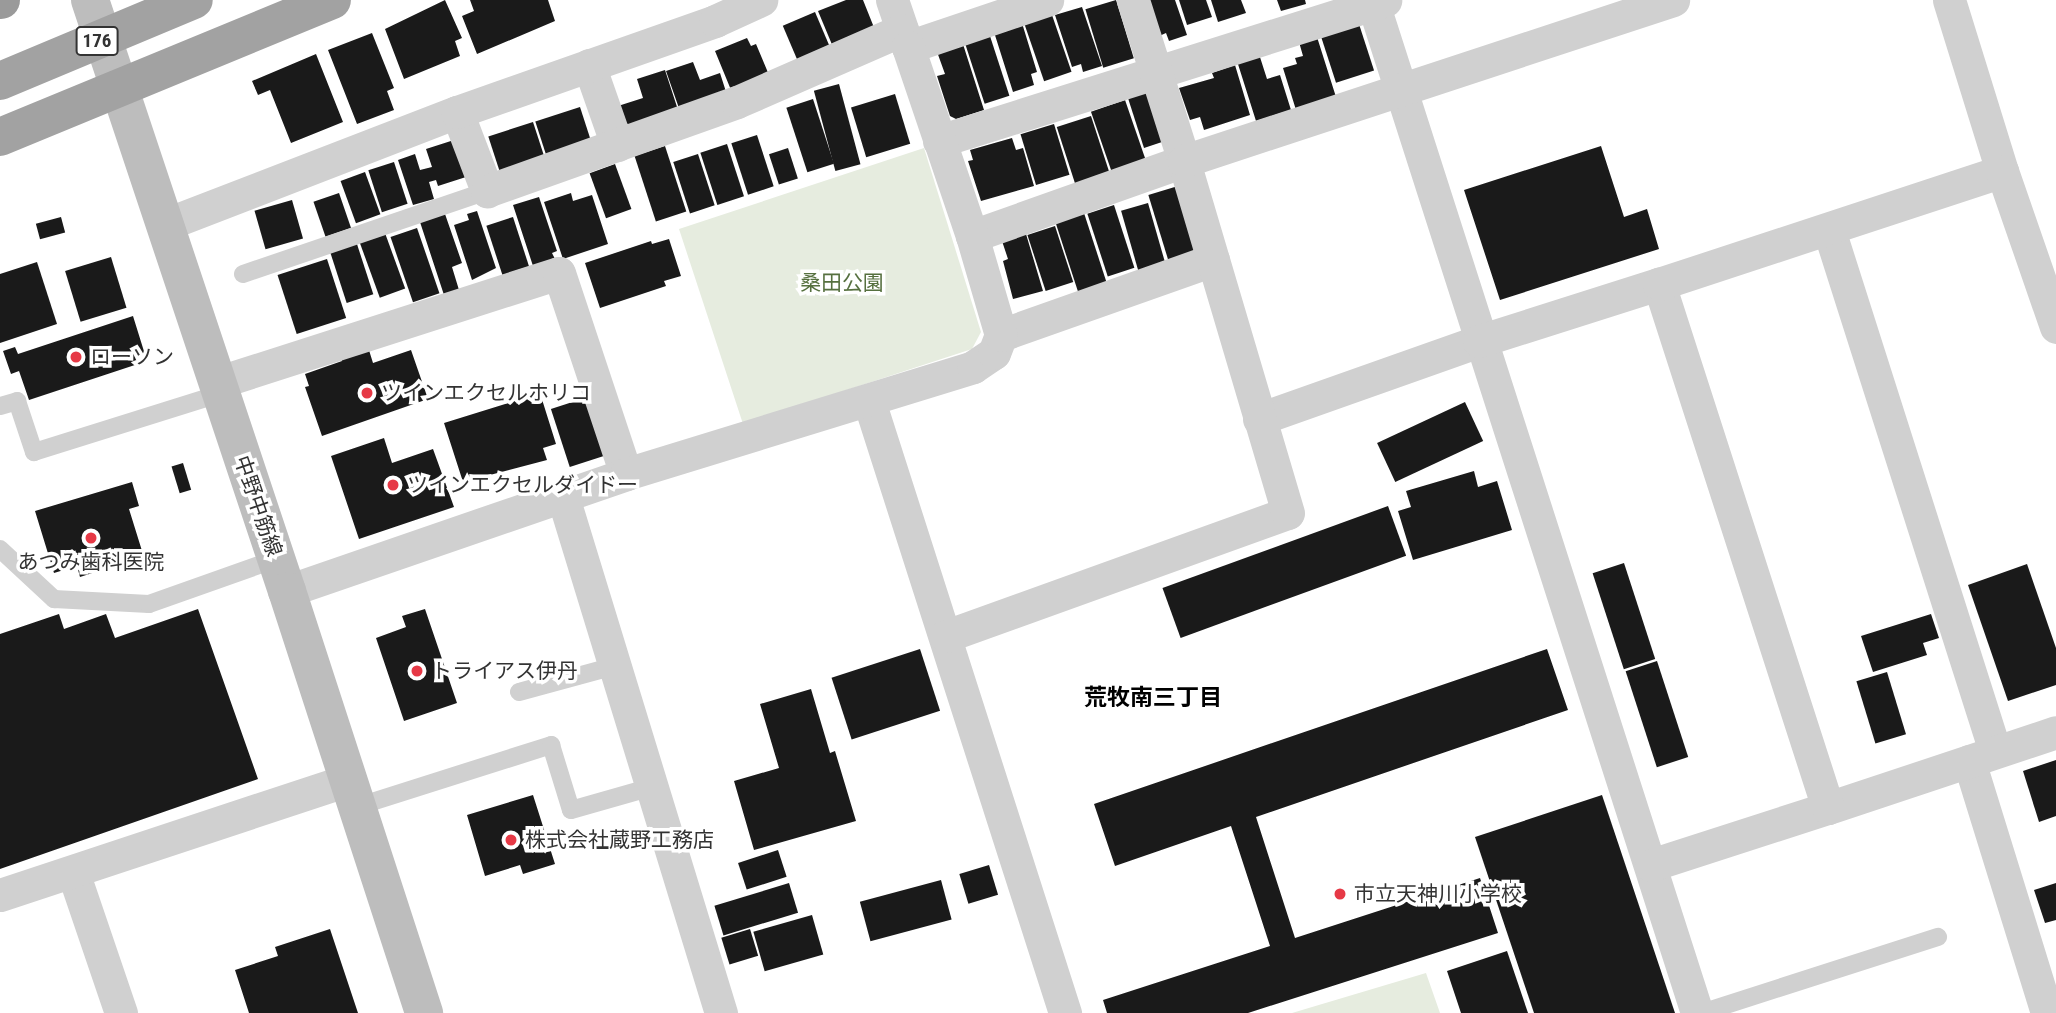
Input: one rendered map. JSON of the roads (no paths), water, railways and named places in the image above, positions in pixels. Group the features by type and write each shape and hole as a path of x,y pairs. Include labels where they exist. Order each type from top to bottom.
{"highway":[{"name":"176","path":"0,81 194,0"},
{"path":"0,136 332,0"}],"main road":[{"name":"中野中筋線","path":"90,0 282,575 424,1013"}],"street":[{"path":"164,225 457,113 715,20 761,0"},
{"path":"457,113 487,191 737,102 901,25 1047,0"},
{"path":"946,636 1288,513 1158,72 1133,0"},
{"path":"972,236 1184,162 1673,0"},
{"path":"1949,0 2002,171 2056,326"},
{"path":"939,141 1377,1 1400,91 1479,341 1699,1013"},
{"path":"282,575 563,497 626,474 973,367 994,353 1001,335 972,236 901,25"},
{"path":"589,65 617,145"},
{"path":"1259,419 1479,341 1829,230 2002,171"},
{"path":"1829,230 1982,756 2047,1013"},
{"path":"1001,335 1213,260"},
{"path":"218,388 559,273 626,474"},
{"path":"1659,284 1828,808"},
{"path":"869,401 1065,1013"},
{"path":"563,497 721,1013"},
{"path":"1651,864 2056,732"},
{"path":"0,895 351,793"},
{"path":"73,872 121,1013"}],"lane":[{"path":"243,274 487,191"},
{"path":"0,406 17,401 34,452 218,388"},
{"path":"1,552 54,599 149,604 282,575"},
{"path":"519,692 615,666"},
{"path":"351,793 551,745 571,810 652,787"},
{"path":"1699,1013 1938,937"}],"place":[{"name":"ローソン","path":"76,357"},
{"name":"ツインエクセルホリコ","path":"367,393"},
{"name":"ツインエクセルダイドー","path":"393,485"},
{"name":"あつみ歯科医院","path":"91,538"},
{"name":"トライアス伊丹","path":"417,671"},
{"name":"株式会社蔵野工務店","path":"511,840"},
{"name":"市立天神川小学校","path":"1340,894"}],"district":[{"name":"荒牧南三丁目","path":"1153,698"}],"park label":[{"name":"桑田公園","path":"842,283"}]}
